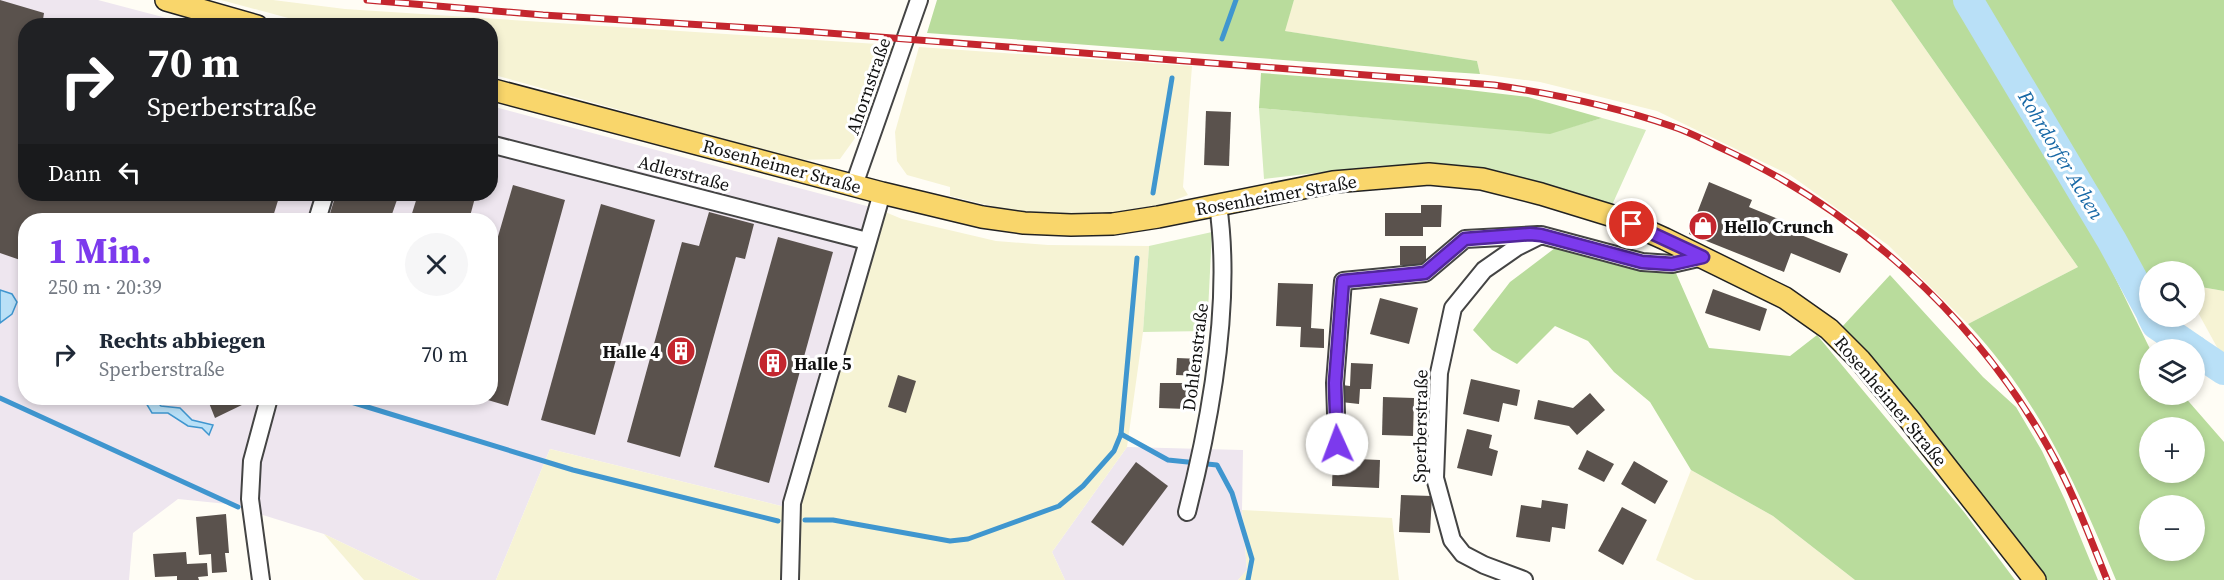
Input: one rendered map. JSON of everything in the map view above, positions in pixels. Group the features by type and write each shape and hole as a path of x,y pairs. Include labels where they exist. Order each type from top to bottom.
{"main road":[{"path":"166,0 229,18"},
{"name":"Rosenheimer Straße","path":"498,90 882,193 1024,223 1113,224 1333,182 1429,174 1472,178 1541,194 1616,218 1703,257 1785,298 1829,329 1860,360 1909,419 2035,580"}],"street":[{"name":"Ahornstraße","path":"854,185 918,0"},
{"name":"Adlerstraße","path":"498,146 867,241"},
{"path":"790,580 792,503 882,193"},
{"name":"Dohlenstraße","path":"1187,512 1204,446 1223,286 1218,205"},
{"path":"1337,444 1335,383 1343,281 1425,273 1465,239 1541,235 1642,262 1672,264 1703,257"},
{"name":"Sperberstraße","path":"1524,580 1484,565 1463,554 1452,540 1435,478 1439,373 1454,308 1484,270 1541,235"},
{"path":"261,580 250,499 252,461 267,405"}],"shaded area":[{"path":"0,0 98,0 166,18 18,18 18,201 498,201 498,108 878,209 789,508 550,449 496,580 420,580 324,534 227,504 178,499 133,533 129,580 0,580"},
{"path":"221,0 273,0 345,9 482,18 288,18"},
{"path":"1294,0 1891,0 2078,267 1968,324 1888,245 1790,175 1657,111 1540,82 1480,74 1477,61 1284,31"},
{"path":"498,19 893,45 863,127 840,159 799,160 498,76"},
{"path":"919,47 1192,66 1183,187 1188,195 1165,204 1086,217 1012,211 950,196 950,187 907,175 897,161 895,132"},
{"path":"878,209 902,219 996,241 1048,245 1149,246 1143,332 1127,447 1052,552 1065,580 496,580 550,449 789,508"},
{"path":"2205,288 2224,291 2224,354 2218,349 2205,325"},
{"path":"1127,447 1243,450 1242,510 1247,570 1238,580 1065,580 1052,552"},
{"path":"1691,470 1773,516 1855,580 1695,580 1656,560"},
{"path":"1242,510 1392,518 1399,580 1238,580 1247,570"},
{"path":"324,534 420,580 364,580"}],"green space":[{"path":"937,0 1294,0 1285,31 1477,61 1480,74 927,33"},
{"path":"1891,0 2224,0 2224,291 2205,288 2205,261 2139,261 2139,274 2110,267 2145,339 2139,339 2139,405 2192,405 2202,417 2139,417 2139,483 2205,483 2205,420 2224,442 2224,580 2116,580 2054,445 2016,383 1968,324 2078,267"},
{"path":"1261,73 1443,87 1528,97 1602,118 1550,134 1259,108"},
{"path":"1259,108 1550,133 1602,118 1646,130 1612,205 1502,174 1439,165 1376,166 1264,179"},
{"path":"1212,232 1207,331 1143,332 1149,246"},
{"path":"1555,248 1620,266 1672,264 1709,348 1790,356 1817,335 1964,512 2015,580 1855,580 1773,516 1691,470 1650,402 1614,372 1588,341 1555,326 1517,364 1492,350 1473,330 1510,282"},
{"path":"1890,275 1983,377 2016,407 2042,451 2098,580 2047,580 1979,492 1841,328"}],"water":[{"path":"0,290 12,294 17,302 12,314 0,323"},
{"path":"147,405 180,408 192,420 213,425 209,435 202,428 188,426 168,413 152,413"}],"building":[{"path":"0,0 44,13 43,18 18,18 18,201 278,201 274,213 18,213 18,259 0,253"},
{"path":"1206,111 1231,112 1229,166 1204,165"},
{"path":"1709,182 1752,200 1749,207 1803,229 1801,235 1848,254 1840,273 1791,253 1784,272 1689,234"},
{"path":"513,185 565,200 508,406 498,403 498,237"},
{"path":"334,201 397,201 392,213 330,213"},
{"path":"416,201 474,201 471,213 412,213"},
{"path":"601,204 655,220 595,435 541,420"},
{"path":"1421,205 1442,205 1441,227 1423,227 1423,236 1385,236 1385,213 1421,213"},
{"name":"Halle 4","path":"709,212 754,224 745,259 736,257 680,457 627,442 682,242 699,246"},
{"name":"Halle 5","path":"778,237 833,252 769,483 714,467"},
{"path":"1400,246 1426,246 1426,266 1400,265"},
{"path":"1278,283 1313,284 1311,328 1324,329 1324,348 1300,347 1301,327 1276,326"},
{"path":"1713,289 1767,309 1760,331 1705,313"},
{"path":"1380,298 1418,308 1409,344 1370,334"},
{"path":"1177,358 1201,359 1200,376 1176,375"},
{"path":"1351,363 1373,364 1371,389 1360,389 1359,404 1341,402 1342,385 1350,386"},
{"path":"898,375 916,381 906,413 888,407"},
{"path":"1471,379 1520,390 1517,406 1503,403 1499,422 1463,414"},
{"path":"1160,383 1186,383 1186,409 1159,408"},
{"path":"1590,393 1605,410 1577,435 1569,426 1534,419 1538,400 1573,408"},
{"path":"1383,397 1414,398 1413,436 1382,435"},
{"path":"210,405 242,405 215,418"},
{"path":"1467,429 1492,435 1489,448 1498,451 1492,476 1457,468"},
{"path":"1587,450 1614,464 1604,482 1578,469"},
{"path":"1333,458 1380,460 1379,488 1332,486"},
{"path":"1634,461 1668,481 1655,504 1621,484"},
{"path":"1136,462 1168,486 1123,546 1091,522"},
{"path":"1401,495 1432,496 1430,533 1399,532"},
{"path":"1542,500 1568,504 1565,529 1552,527 1550,542 1516,537 1521,505 1541,508"},
{"path":"1622,507 1647,520 1623,565 1598,551"},
{"path":"226,514 229,553 225,553 227,572 212,573 211,554 199,555 196,517"},
{"path":"186,552 187,564 207,563 208,576 198,577 199,580 177,580 177,576 155,577 153,554"}],"waterway":[{"path":"1222,39 1236,0"},
{"name":"Rohrdorfer Achen","path":"1968,0 2112,241 2139,291"},
{"path":"1153,193 1172,78"},
{"path":"805,520 833,520 950,541 968,539 1059,506 1083,486 1114,451 1121,434 1137,258"},
{"name":"Rohrdorfer Achen","path":"2160,327 2178,339"},
{"name":"Rohrdorfer Achen","path":"2205,357 2224,370"},
{"path":"0,398 238,507"},
{"path":"361,405 573,470 778,521"},
{"path":"1121,434 1168,460 1217,465 1232,493 1252,559 1248,580"}],"railway":[{"path":"367,0 543,15 802,31 1494,85 1584,101 1671,126 1768,171 1816,201 1906,270 1947,310 1984,353 2018,399 2048,447 2087,529 2107,580"}],"place":[{"name":"Hello Crunch","path":"1703,226"},
{"name":"Halle 4","path":"681,351"},
{"name":"Halle 5","path":"773,363"}],"route":[{"path":"1337,444 1335,383 1343,281 1425,273 1465,239 1530,234 1642,262 1672,264 1703,257 1632,224"}]}
